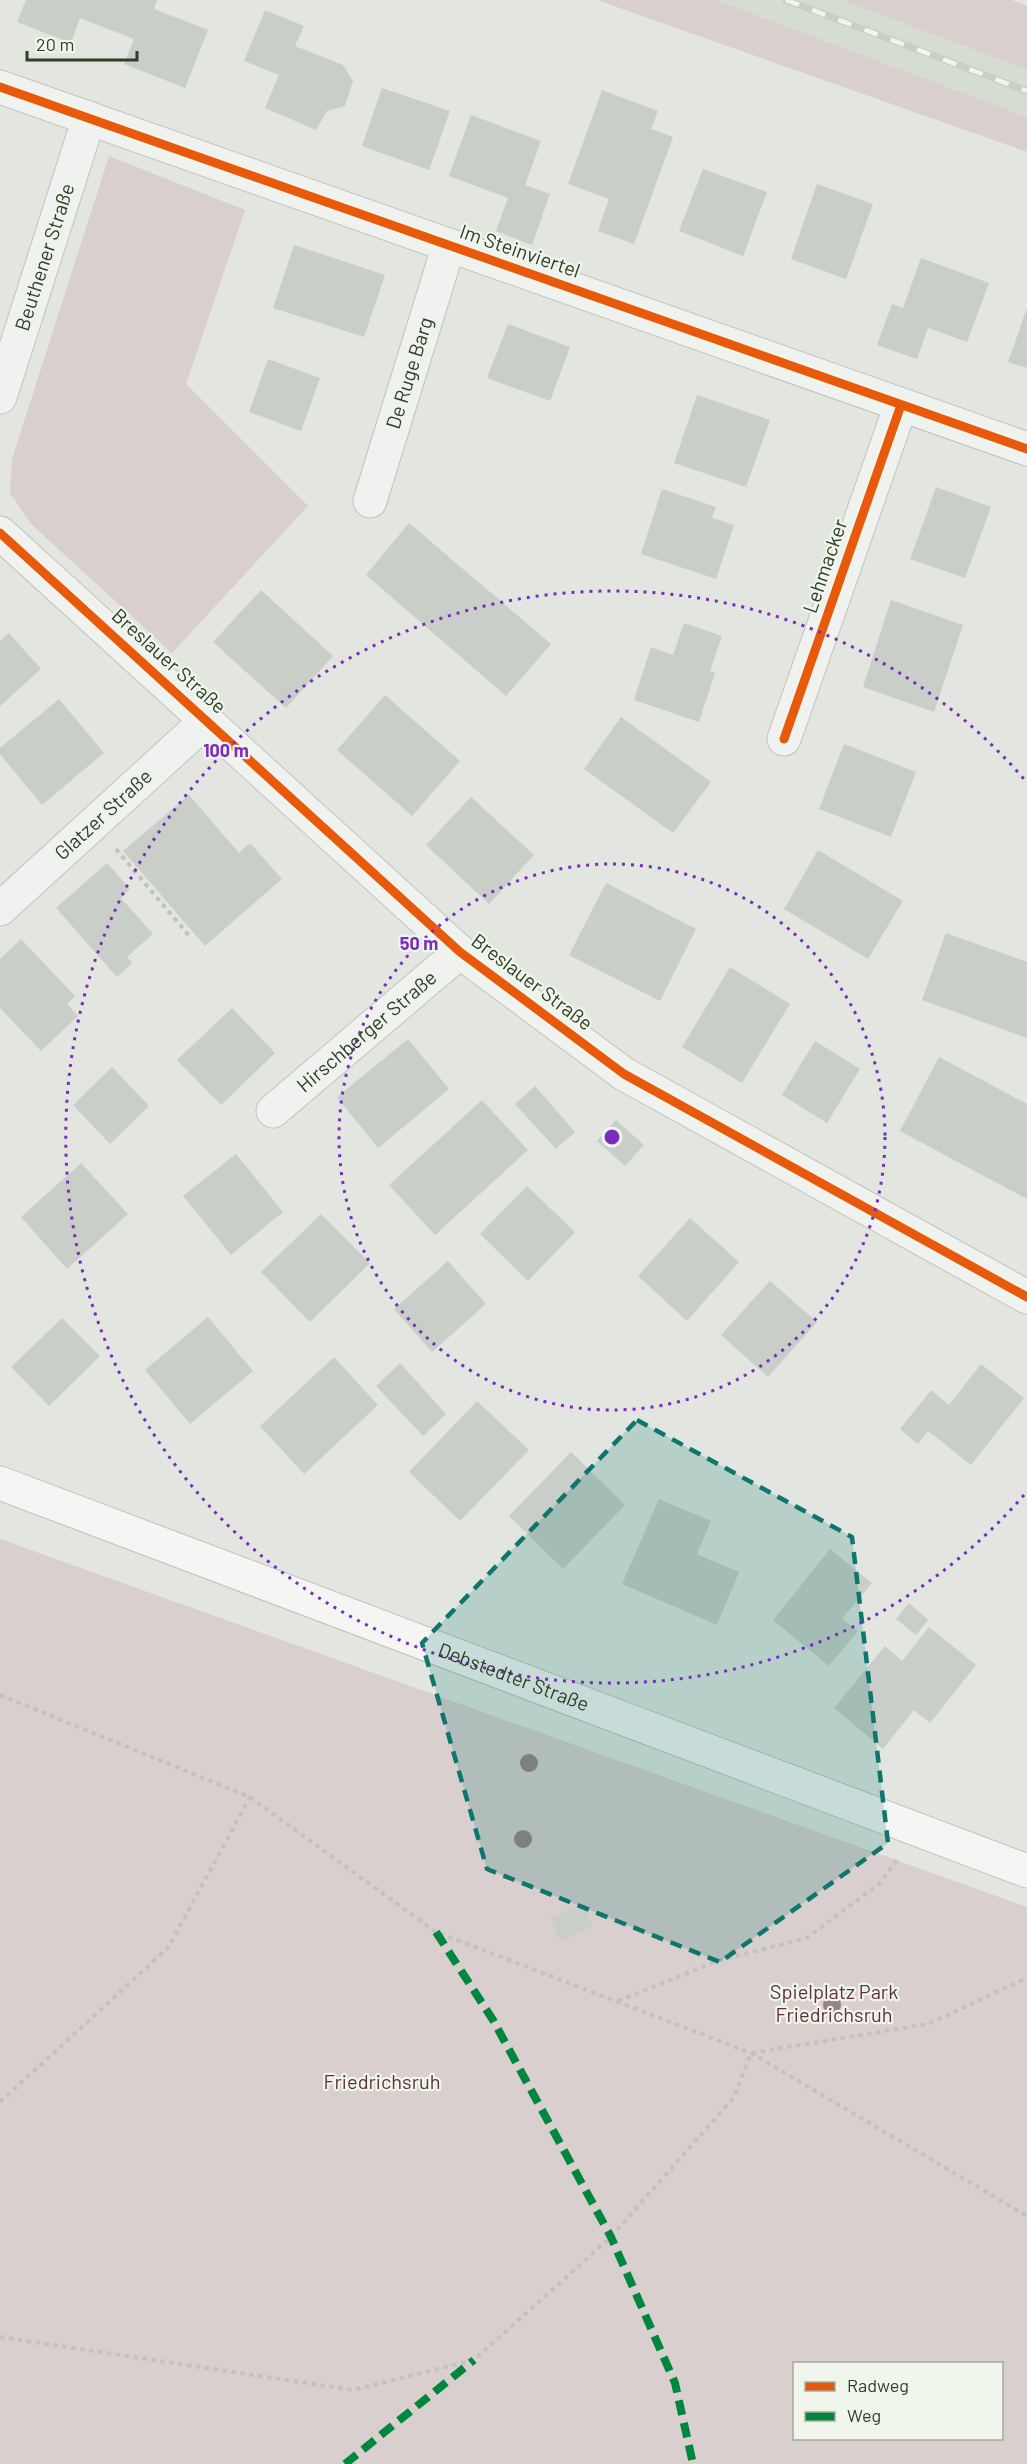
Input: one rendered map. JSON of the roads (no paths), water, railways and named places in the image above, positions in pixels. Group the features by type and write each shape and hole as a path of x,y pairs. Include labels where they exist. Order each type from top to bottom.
{"main road":[{"name":"Debstedter Straße","path":"0,1483 1027,1871"}],"street":[{"name":"Im Steinviertel","path":"0,87 1027,449"},
{"name":"Beuthener Straße","path":"0,397 89,118"},
{"name":"De Ruge Barg","path":"370,501 449,245"},
{"name":"Lehmacker","path":"784,739 901,405"},
{"name":"Breslauer Straße","path":"0,533 460,951 624,1074 1027,1297"},
{"name":"Glatzer Straße","path":"0,909 207,720"},
{"name":"Hirschberger Straße","path":"273,1112 460,951"}],"railway":[{"path":"786,0 1027,91"}],"park label":[{"name":"Spielplatz Park Friedrichsruh","path":"834,2004"},
{"name":"Friedrichsruh","path":"382,2082"}]}
